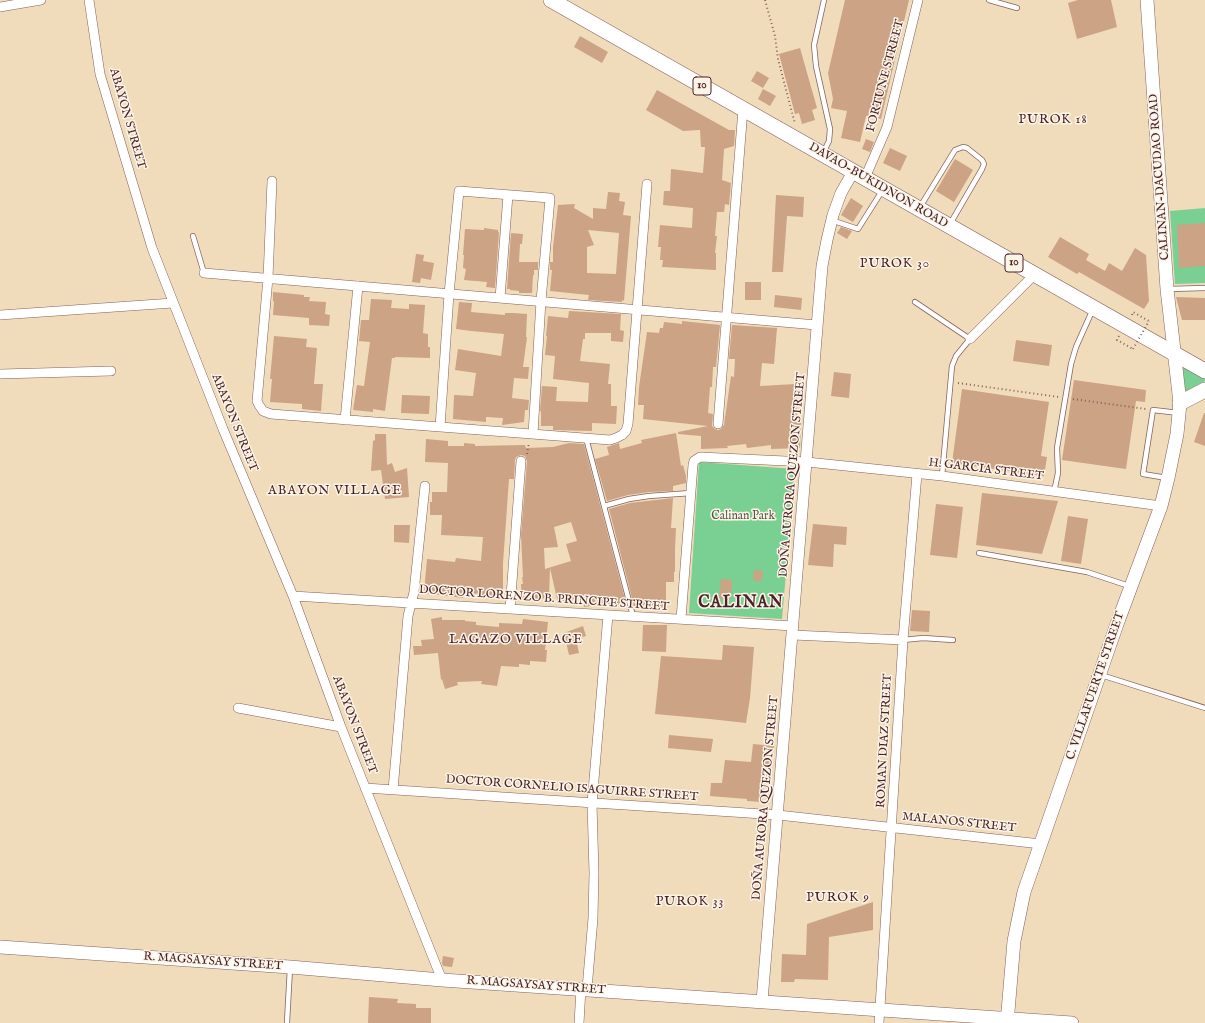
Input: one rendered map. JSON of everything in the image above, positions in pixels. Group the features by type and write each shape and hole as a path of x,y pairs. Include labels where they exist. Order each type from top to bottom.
{"highway":[{"name":"DAVAO-BUKIDNON ROAD","path":"551,0 1205,371"},
{"path":"1180,408 1205,390"}],"main road":[{"name":"CALINAN-DACUDAO ROAD","path":"1148,0 1168,289 1174,354"},
{"name":"C. VILLAFUERTE STREET","path":"1008,1021 1012,960 1017,924 1024,892 1130,587 1161,506 1168,478 1173,456 1180,408 1174,354"},
{"name":"R. MAGSAYSAY STREET","path":"0,947 442,980 762,1001 1008,1021 1072,1023"}],"street":[{"path":"4,5 42,0"},
{"name":"ABAYON STREET","path":"89,0 100,74 152,248 223,429 293,596 341,727 442,980"},
{"name":"FORTUNE STREET","path":"859,175 887,127 918,0"},
{"path":"718,424 743,109"},
{"name":"DOÑA AURORA QUEZON STREET","path":"762,1001 822,266 832,220 841,193 859,175"},
{"path":"272,181 268,278 257,396 259,405 263,411 271,414 610,440 622,435 626,431 628,424 647,184"},
{"path":"440,427 449,294 459,191 508,194 550,198 541,302 533,434"},
{"path":"500,298 508,194"},
{"path":"204,273 817,325"},
{"path":"970,339 1035,274"},
{"path":"345,420 358,286"},
{"path":"0,315 173,303"},
{"path":"0,374 111,371"},
{"name":"H. GARCIA STREET","path":"691,493 693,465 694,462 700,457 807,462 942,476 1161,506"},
{"path":"510,609 521,461"},
{"name":"ROMAN DIAZ STREET","path":"879,1023 903,640 917,474"},
{"path":"393,790 408,616 414,592 426,486"},
{"path":"681,619 691,493"},
{"name":"DOCTOR LORENZO B. PRINCIPE STREET","path":"293,596 681,619 903,640"},
{"path":"579,1023 593,918 594,873 592,803 608,615"},
{"path":"238,708 341,727"},
{"name":"DOCTOR CORNELIO ISAGUIRRE STREET","path":"365,788 778,815"},
{"name":"MALANOS STREET","path":"778,815 1041,844"}],"lane":[{"path":"822,154 829,142 830,129 816,66 814,44 824,0"},
{"path":"989,0 1017,8"},
{"path":"919,209 955,150 963,147 967,148 982,160 984,164 949,226"},
{"path":"832,220 858,229 884,189"},
{"path":"193,236 204,273"},
{"path":"1168,289 1205,288"},
{"path":"915,302 970,339 956,356 952,366 942,476"},
{"path":"1054,492 1058,473 1057,448 1071,364 1074,352 1093,308"},
{"path":"1168,478 1143,474 1153,410 1180,408"},
{"path":"585,438 633,616"},
{"path":"604,506 629,499 649,496 691,493"},
{"path":"978,553 1087,572 1130,587"},
{"path":"903,640 923,638 953,640"},
{"path":"1100,674 1205,708"},
{"path":"287,1022 290,968"}],"path":[{"path":"765,0 775,36 778,59 795,124 792,137"},
{"path":"1117,340 1133,349 1149,321 1133,312"},
{"path":"950,382 1153,410"},
{"path":"521,461 526,455 529,441 533,434"}],"green space":[{"path":"1205,208 1205,283 1175,284 1170,211"},
{"path":"1185,366 1205,375 1205,381 1187,391 1185,390 1183,367"},
{"name":"Calinan Park","path":"699,462 795,469 782,619 689,613"}],"building":[{"path":"845,0 909,0 881,119 866,116 860,142 841,138 847,111 831,108 833,99 828,73"},
{"path":"1078,0 1111,0 1117,27 1077,39 1068,3"},
{"path":"580,36 608,52 602,63 574,47"},
{"path":"800,48 817,108 812,110 815,120 802,124 799,113 795,114 779,54"},
{"path":"757,71 769,78 763,88 751,81"},
{"path":"763,89 776,96 770,106 758,99"},
{"path":"657,90 729,130 735,130 734,146 724,149 722,180 731,183 729,205 725,204 724,212 717,212 715,236 717,236 715,253 716,270 662,267 663,260 660,260 661,247 658,247 660,225 692,228 693,208 663,205 664,191 670,191 671,169 703,173 705,147 701,147 700,130 683,131 646,110"},
{"path":"866,139 874,142 870,152 862,149"},
{"path":"890,148 907,156 900,171 883,163"},
{"path":"955,159 973,170 954,202 936,191"},
{"path":"608,192 620,193 619,201 625,202 623,215 631,216 624,301 588,300 589,295 550,291 552,270 550,270 550,262 553,262 553,247 558,205 575,204 574,208 593,219 593,208 606,209","holes":["588,230 619,233 616,274 587,273 587,247 594,245"]},
{"path":"776,195 804,197 803,217 787,216 783,272 772,272"},
{"path":"851,198 863,206 853,222 841,215"},
{"path":"1205,223 1205,266 1179,268 1177,225"},
{"path":"841,227 852,231 847,239 837,233"},
{"path":"484,228 498,230 499,232 495,288 486,287 487,282 464,280 466,269 463,268 465,229 484,230"},
{"path":"511,233 523,234 522,244 520,244 519,262 538,262 538,270 534,270 533,275 532,293 519,293 519,291 507,289"},
{"path":"1060,237 1089,254 1086,260 1105,271 1109,263 1122,271 1135,248 1146,255 1149,301 1144,309 1079,272 1077,274 1048,257"},
{"path":"416,254 424,255 423,261 434,263 431,280 421,278 420,283 412,282"},
{"path":"745,282 761,282 761,300 745,300"},
{"path":"273,292 304,295 304,297 310,297 309,301 326,302 325,314 330,315 329,326 309,325 309,318 273,315"},
{"path":"775,295 802,298 801,310 774,307"},
{"path":"1176,297 1205,298 1205,320 1182,320"},
{"path":"371,299 392,300 391,308 409,309 409,304 425,305 423,333 428,334 428,347 430,347 430,358 392,358 385,411 373,409 373,412 353,410 357,385 364,386 370,342 359,341 361,320 369,320"},
{"path":"459,302 472,303 471,312 505,315 505,313 527,314 527,337 523,367 529,367 528,379 514,378 512,398 529,400 528,410 525,410 524,422 502,425 503,418 486,417 486,422 453,419 454,395 473,396 476,373 455,370 458,349 501,356 504,334 456,329"},
{"path":"569,311 621,314 620,330 624,331 623,342 611,341 611,333 585,333 580,361 610,364 608,384 611,384 611,406 617,406 616,424 592,423 592,431 553,430 553,426 541,426 540,411 542,386 557,387 556,401 588,402 589,383 553,379 555,356 545,355 548,316 568,318"},
{"path":"682,321 720,325 716,367 713,367 708,413 713,414 712,426 718,430 724,425 731,376 734,377 735,359 729,359 732,325 777,328 774,364 762,363 760,386 796,384 797,423 801,423 800,448 771,449 771,445 747,448 746,444 727,446 728,448 701,449 701,436 678,434 678,432 708,426 643,419 644,405 638,405 639,387 647,332 659,333 660,328 663,328 664,322 682,324"},
{"path":"274,336 307,339 306,347 317,348 314,384 323,384 321,411 302,409 302,404 270,402 272,379 270,379"},
{"path":"1016,340 1052,345 1049,366 1013,361"},
{"path":"834,372 851,374 849,398 831,396"},
{"path":"1074,380 1146,390 1145,402 1136,401 1126,469 1062,460"},
{"path":"962,389 1049,402 1041,456 1047,457 1044,476 952,463"},
{"path":"402,395 430,396 429,414 401,413"},
{"path":"1205,413 1205,446 1194,442"},
{"path":"676,433 681,466 683,465 686,483 673,486 673,491 628,495 607,501 595,459 609,455 607,447 619,443 620,449 642,443 641,440"},
{"path":"375,434 386,434 387,465 392,463 395,472 407,468 409,497 385,499 381,470 371,471 373,441 375,440"},
{"path":"426,439 448,441 448,446 464,446 464,443 475,444 475,446 525,445 526,448 553,447 569,443 584,444 626,603 610,608 608,603 584,607 582,597 558,603 550,568 549,598 522,600 521,584 523,584 523,577 521,535 527,461 525,456 521,455 516,457 515,460 514,479 509,479 503,563 503,597 464,593 463,598 424,593 427,559 455,562 456,558 481,561 483,537 441,535 442,515 430,515 430,502 432,502 432,492 447,492 448,463 425,462","holes":["571,522 577,541 566,544 571,561 545,569 544,548 558,547 554,527"]},
{"path":"982,493 1058,501 1042,554 976,545"},
{"path":"673,498 671,528 676,528 675,572 674,582 666,582 666,608 652,608 652,604 634,606 609,509 630,503"},
{"path":"936,504 963,507 957,558 930,555"},
{"path":"1068,516 1088,519 1081,564 1061,561"},
{"path":"813,524 847,527 846,545 834,544 833,567 808,565"},
{"path":"394,525 410,525 409,543 394,542"},
{"path":"754,570 763,571 761,582 753,580"},
{"path":"721,579 732,580 731,599 719,599"},
{"path":"912,610 930,611 929,632 910,631"},
{"path":"442,617 442,620 465,620 476,622 476,625 499,627 499,623 522,624 523,619 548,622 545,650 547,650 546,662 530,661 530,665 519,664 519,667 501,666 497,686 481,684 482,681 457,682 458,685 445,689 442,679 441,680 438,653 414,655 413,646 422,646 421,640 434,639 431,619"},
{"path":"643,625 667,625 666,652 642,651"},
{"path":"583,626 586,636 576,639 579,653 569,655 564,633"},
{"path":"723,645 754,647 750,698 746,723 655,714 661,656 722,660"},
{"path":"669,735 713,739 711,752 668,748"},
{"path":"753,744 774,746 770,776 765,775 762,802 747,801 747,799 710,796 711,783 722,783 725,760 751,762"},
{"path":"873,902 873,930 829,937 828,980 795,979 794,982 781,982 782,954 806,955 807,924"},
{"path":"443,956 454,958 452,967 443,966"},
{"path":"369,997 398,999 397,1003 416,1004 416,1008 431,1008 431,1023 368,1023"}],"district":[{"name":"PUROK 18","path":"1053,120"},
{"name":"PUROK 30","path":"895,264"},
{"name":"ABAYON VILLAGE","path":"335,491"},
{"name":"CALINAN","path":"741,604"},
{"name":"LAGAZO VILLAGE","path":"516,640"},
{"name":"PUROK 9","path":"838,898"},
{"name":"PUROK 33","path":"690,902"}]}
